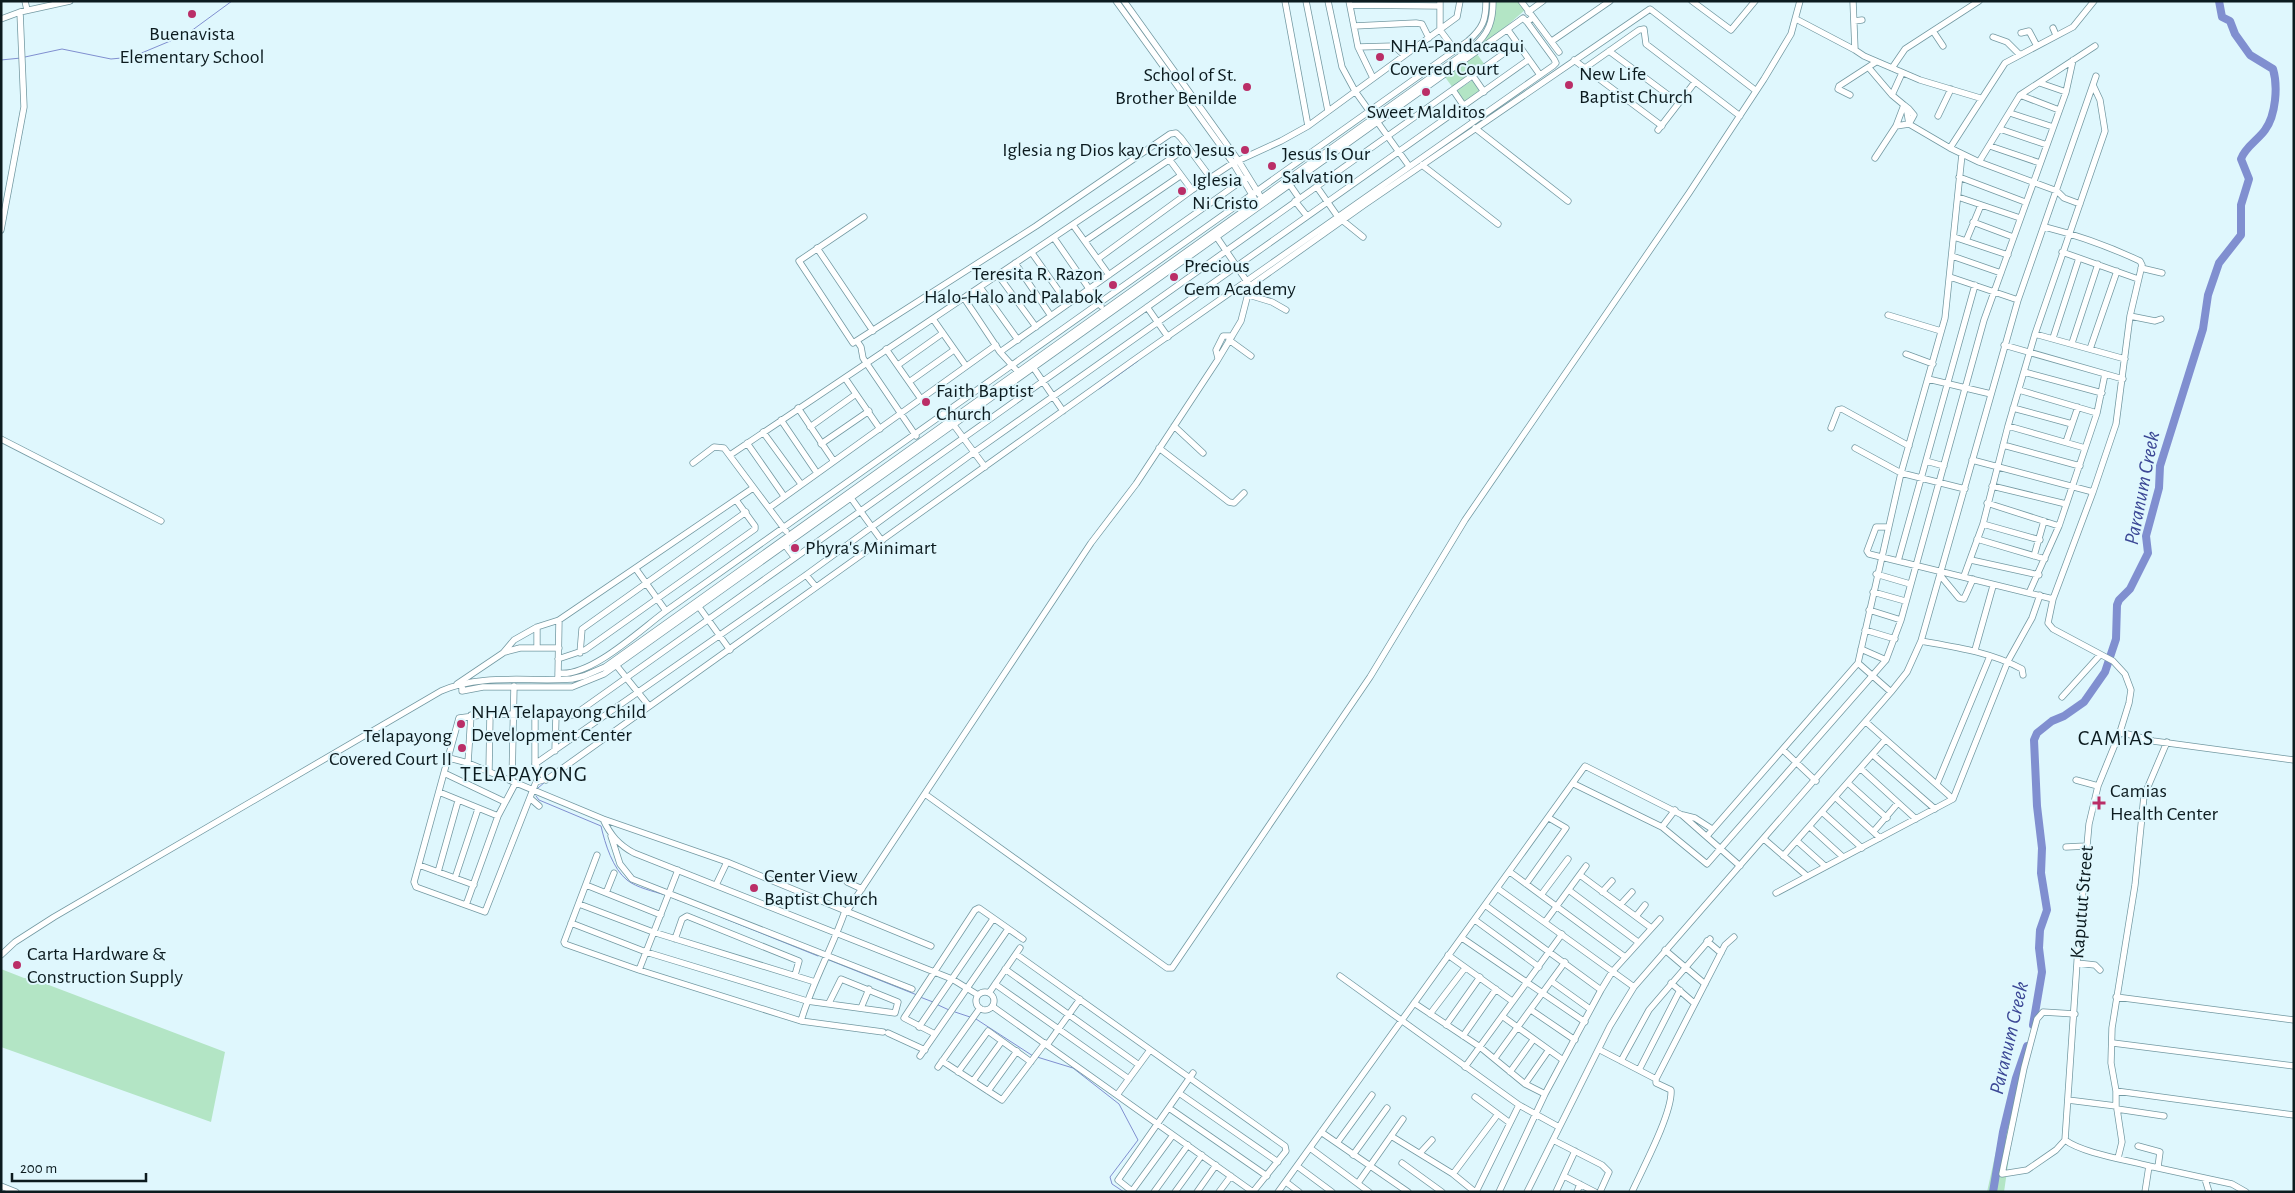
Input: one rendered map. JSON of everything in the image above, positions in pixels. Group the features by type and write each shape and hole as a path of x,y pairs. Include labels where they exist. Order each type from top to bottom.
{"street":[{"path":"24,1 27,10"},
{"path":"1,19 27,10 70,1"},
{"path":"1116,1 1133,19 1235,161 1259,200"},
{"path":"1124,1 1133,19"},
{"path":"1284,1 1308,126"},
{"path":"1306,1 1328,111"},
{"path":"1328,1 1342,67 1355,91 1400,150 1409,166"},
{"path":"1099,258 1235,161 1281,142 1308,126 1458,17 1460,1"},
{"path":"558,676 579,671 596,663 666,611 1455,50 1482,28 1486,19 1486,1"},
{"path":"1,955 15,942 46,922 441,691 459,685 486,680 584,676 605,667 1018,372 1032,365 1290,185 1481,40 1491,26 1493,1"},
{"path":"1518,44 1387,135 1317,187 574,715 490,714 459,718 456,722 449,758 414,882 416,887 482,912 487,910 534,792 536,782 546,780 1063,411 1168,337 1248,284 1409,166 1540,76 1556,63 1530,20 1528,12 1521,1"},
{"path":"1528,12 1543,1"},
{"path":"1552,41 1610,1"},
{"path":"1692,1 1731,30 1755,1"},
{"path":"925,794 1166,968 1172,968 1370,677 1465,520 1740,116 1777,58 1796,19 1800,1"},
{"path":"1853,1 1855,50"},
{"path":"1892,68 1905,49 1979,1"},
{"path":"1950,148 2001,66 2019,54 2073,27 2094,1"},
{"path":"1373,78 1358,47 1350,3 1440,4 1440,30 1455,50"},
{"path":"1340,218 1422,165 1650,9 1755,90"},
{"path":"1,230 24,107 24,61 20,12"},
{"path":"459,685 462,691 483,687 580,686 604,674 953,424 1104,310 1259,200 1508,30 1521,19 1530,20 1552,41 1559,52"},
{"path":"1796,19 1876,62 1902,73 1980,98"},
{"path":"1854,21 1862,20"},
{"path":"1354,26 1416,23 1422,24 1429,38"},
{"path":"2052,28 2056,35"},
{"path":"1585,68 1639,30 1644,29 1646,44 1740,116"},
{"path":"1508,30 1540,76"},
{"path":"1933,31 1943,46"},
{"path":"2021,33 2029,31 2037,46"},
{"path":"1993,37 2007,42 2019,54"},
{"path":"1358,47 1394,46 1404,55"},
{"path":"1979,162 2020,95 2096,46"},
{"path":"1609,51 1679,103"},
{"path":"535,764 806,574 973,453 1054,398 1327,201 1528,60"},
{"path":"1574,60 1660,128 1695,82"},
{"path":"1574,784 1662,827 1708,864 1886,660 1901,620 1984,320 2032,182 2066,92 2073,60"},
{"path":"1850,95 1838,89 1839,86 1876,62"},
{"path":"1869,68 1892,95 1914,115 1909,124"},
{"path":"1892,95 1902,73"},
{"path":"1473,76 1484,92"},
{"path":"1527,1192 1600,1050 1610,1026 1634,987 1816,781 1907,672 1921,641 1941,574 2018,300 2096,76"},
{"path":"2040,83 2066,92"},
{"path":"1964,576 1983,524 2003,444 2035,334 2106,126 2093,85"},
{"path":"1938,116 1950,89"},
{"path":"1453,90 1474,121"},
{"path":"2020,95 2058,110"},
{"path":"1875,158 1906,107"},
{"path":"2010,113 2053,127"},
{"path":"1896,126 1909,124 1950,148 1979,162 2056,191 2064,198 2080,204"},
{"path":"1475,128 1568,201"},
{"path":"2000,129 2047,145"},
{"path":"864,217 798,261 798,264 851,342 857,341 873,331 1036,226 1170,134 1177,134 1210,177"},
{"path":"1990,146 2040,163"},
{"path":"730,455 1188,147"},
{"path":"1707,836 1858,663 1872,592 1900,473 1933,364 1948,302 1962,154"},
{"path":"1168,159 1192,190"},
{"path":"1422,165 1498,224"},
{"path":"1086,241 1180,176"},
{"path":"1959,177 2025,202"},
{"path":"1000,352 1089,287 1109,275 1245,179"},
{"path":"1290,185 1307,216"},
{"path":"1317,187 1340,218 1363,237"},
{"path":"1958,197 2020,218"},
{"path":"1966,241 1981,205"},
{"path":"1973,222 2013,237"},
{"path":"1073,224 1099,258 1109,275"},
{"path":"2045,227 2069,233 2140,261 2141,268 2130,316 2116,424 2048,616 2050,626 2102,656 2062,697"},
{"path":"1216,236 1248,284 1249,295 1241,321 1231,338"},
{"path":"1954,237 2008,255"},
{"path":"1054,238 1104,310"},
{"path":"817,248 873,331"},
{"path":"1032,252 1068,304"},
{"path":"2062,252 2138,279"},
{"path":"1952,256 2001,273"},
{"path":"2053,338 2079,258"},
{"path":"1015,264 1051,316"},
{"path":"2072,343 2098,264"},
{"path":"2141,268 2162,272"},
{"path":"2090,349 2117,271"},
{"path":"998,275 1036,327"},
{"path":"1950,278 2018,300"},
{"path":"1898,561 1975,285"},
{"path":"980,287 1018,340"},
{"path":"1249,295 1272,302 1286,310"},
{"path":"964,298 1000,352 1018,372"},
{"path":"1148,307 1168,337"},
{"path":"1888,315 1941,331"},
{"path":"2130,316 2155,321 2161,319"},
{"path":"933,319 966,366"},
{"path":"898,365 943,333"},
{"path":"2035,334 2125,359"},
{"path":"801,1021 826,954 837,934 846,911 1091,543 1160,448 1218,358 1216,350 1223,336 1231,338 1251,356"},
{"path":"857,341 867,363 921,442"},
{"path":"769,508 833,460 996,345"},
{"path":"2004,345 2123,379"},
{"path":"886,350 921,399"},
{"path":"909,382 954,350"},
{"path":"1906,354 1933,364"},
{"path":"1032,365 1063,411"},
{"path":"2024,372 2102,393"},
{"path":"2029,593 2039,575 2059,526 2080,466 2097,413 2105,374"},
{"path":"846,378 880,428"},
{"path":"1928,378 1991,394"},
{"path":"2019,390 2097,413"},
{"path":"810,427 856,394"},
{"path":"2066,442 2078,407"},
{"path":"798,408 833,460"},
{"path":"2014,408 2072,424"},
{"path":"1831,428 1838,410 1842,409 1909,446"},
{"path":"821,444 869,411"},
{"path":"781,420 817,473"},
{"path":"953,424 985,468"},
{"path":"1174,426 1203,453"},
{"path":"2008,426 2086,448"},
{"path":"764,432 801,484"},
{"path":"1,439 161,522"},
{"path":"747,444 784,496"},
{"path":"2003,444 2080,466"},
{"path":"693,463 716,446 724,448 789,534"},
{"path":"1160,448 1229,502 1234,503 1244,493"},
{"path":"1855,448 1900,473 1965,489"},
{"path":"1972,460 2093,492"},
{"path":"1926,461 1944,466"},
{"path":"1992,486 2066,504"},
{"path":"459,685 503,653 514,640 537,627 559,620 753,488"},
{"path":"851,498 870,527 882,541"},
{"path":"558,659 580,653 755,529 746,512 736,500"},
{"path":"1987,503 2059,526"},
{"path":"580,653 582,629 746,512"},
{"path":"2034,556 2044,521"},
{"path":"1983,524 2040,540"},
{"path":"1887,526 1876,528 1867,551 1869,554 1941,574 1964,576 1993,586 2053,599"},
{"path":"1977,539 2045,559"},
{"path":"785,545 794,558"},
{"path":"1971,560 2039,575"},
{"path":"636,569 666,611"},
{"path":"806,574 816,587"},
{"path":"1876,574 1910,584"},
{"path":"1941,574 1959,598 1964,599 1974,579"},
{"path":"1975,650 1993,586"},
{"path":"1872,592 1905,601"},
{"path":"1776,893 1953,799 2008,661 2032,618 2040,596"},
{"path":"699,606 730,650"},
{"path":"1869,610 1901,620"},
{"path":"558,676 559,620"},
{"path":"537,627 537,648"},
{"path":"1865,630 1895,639"},
{"path":"1921,641 1975,650 2008,661 2022,669 2023,675"},
{"path":"503,653 520,648 559,648"},
{"path":"1861,649 1886,660"},
{"path":"1938,784 1990,656"},
{"name":"Kaputut Street","path":"2066,1140 2086,846 2098,786 2120,732 2129,704 2131,690 2125,674 2114,661 2102,656"},
{"path":"1858,663 1891,692"},
{"path":"616,665 649,706"},
{"path":"466,905 498,816 513,783 513,680"},
{"path":"489,772 490,714"},
{"path":"468,763 471,715"},
{"path":"535,715 535,764 546,780"},
{"path":"556,715 556,750"},
{"path":"1866,722 1953,799"},
{"path":"556,732 576,736"},
{"path":"2120,732 2167,742 2294,760"},
{"path":"1784,856 1885,740"},
{"path":"2118,1158 2122,1142 2111,1063 2116,997 2135,885 2144,796 2167,742"},
{"path":"1783,750 1816,781"},
{"path":"1873,755 1935,809"},
{"path":"449,758 468,763 603,819 727,862 931,946"},
{"path":"1278,1192 1448,955 1574,784 1585,766 1676,810 1740,866"},
{"path":"1861,769 1916,819"},
{"path":"444,773 505,802"},
{"path":"2076,780 2098,786"},
{"path":"1848,783 1886,818"},
{"path":"439,792 498,816"},
{"path":"1835,798 1880,838"},
{"path":"531,799 539,806"},
{"path":"438,872 458,801"},
{"path":"1874,832 1898,803"},
{"path":"455,878 478,809"},
{"path":"1662,827 1676,810"},
{"path":"1822,812 1862,848"},
{"path":"1682,814 1695,818 1712,829"},
{"path":"1526,884 1566,828 1549,818"},
{"path":"603,819 624,872 632,879 826,954 912,990"},
{"path":"1810,827 1843,857"},
{"path":"610,835 634,853 952,979 978,995"},
{"path":"1764,839 1806,876"},
{"path":"1797,841 1825,866"},
{"path":"2066,846 2086,846"},
{"path":"598,855 564,943 638,970 801,1021 885,1033 924,1050"},
{"path":"1541,895 1568,859"},
{"path":"716,885 727,862"},
{"path":"419,865 474,886"},
{"path":"1545,922 1570,891 1586,866"},
{"path":"638,970 678,870"},
{"path":"1510,872 1625,957"},
{"path":"606,893 614,873"},
{"path":"1580,875 1637,915 1650,927"},
{"path":"1602,892 1612,881"},
{"path":"847,882 862,889"},
{"path":"586,885 661,915"},
{"path":"1497,888 1634,987"},
{"path":"1570,891 1638,942"},
{"path":"1620,904 1632,892"},
{"path":"579,904 653,932 815,982"},
{"path":"1485,905 1549,950 1601,990"},
{"path":"1637,915 1645,905"},
{"path":"935,1034 904,1018 975,910 979,908 1023,939"},
{"path":"675,939 682,919 687,916 799,961 795,975"},
{"path":"920,1027 993,919"},
{"path":"1499,1192 1545,1094 1601,990 1612,972 1650,927 1660,919"},
{"path":"1475,920 1539,966"},
{"path":"571,923 646,952 807,1001 895,1012 898,1000 841,979 829,1003"},
{"path":"920,1056 1008,929"},
{"path":"1465,1067 1562,934"},
{"path":"1656,1079 1726,943 1734,937"},
{"path":"1462,938 1544,992 1584,1022"},
{"path":"1621,1061 1650,1010 1709,940 1721,953"},
{"path":"989,993 1020,948"},
{"path":"1665,950 1705,984"},
{"path":"992,1006 1216,1165 1231,1176 1243,1189 1253,1192 1286,1151 1285,1146 1191,1076 1150,1050 1016,954"},
{"path":"1448,955 1512,1001"},
{"path":"1495,1058 1564,962"},
{"path":"2077,963 2095,966 2100,970"},
{"path":"1430,1014 1465,968"},
{"path":"1005,969 1139,1065"},
{"path":"1340,976 1518,1105 1559,1127"},
{"path":"1446,1025 1480,977"},
{"path":"1552,981 1590,1009"},
{"path":"1671,983 1694,1003"},
{"path":"995,984 1129,1079"},
{"path":"861,1008 869,989"},
{"path":"1463,1036 1496,989"},
{"path":"1639,1070 1680,990"},
{"path":"982,992 989,993 994,998 992,1006 987,1010 980,1008 976,1001 978,995 982,992"},
{"path":"2116,997 2294,1020"},
{"path":"942,1061 1001,1100 1004,1099 1080,999"},
{"path":"1414,1003 1480,1047 1525,1084 1545,1094"},
{"path":"938,1067 980,1008"},
{"path":"1531,1010 1575,1040"},
{"path":"2075,1014 2043,1012 2037,1019 2024,1068 2002,1174 2027,1170 2056,1150 2066,1140 2071,1145 2149,1166 2232,1184 2244,1191"},
{"path":"1502,1016 1563,1060"},
{"path":"958,1072 986,1032 1017,1052 1034,1058"},
{"path":"1510,1072 1533,1040"},
{"path":"973,1081 1002,1041"},
{"path":"2113,1043 2294,1066"},
{"path":"1118,1095 1150,1050"},
{"path":"1600,1050 1656,1079 1656,1083 1671,1090 1670,1099 1654,1146 1632,1192"},
{"path":"1525,1084 1548,1051"},
{"path":"988,1091 1017,1052"},
{"path":"1173,1135 1132,1191 1118,1180 1191,1076"},
{"path":"2116,1091 2294,1115"},
{"path":"1179,1093 1278,1162"},
{"path":"1337,1143 1372,1096"},
{"path":"1475,1097 1510,1123"},
{"path":"2068,1100 2164,1116"},
{"path":"1391,1136 1420,1152 1476,1192 1518,1105"},
{"path":"1169,1108 1267,1176"},
{"path":"1353,1155 1387,1108"},
{"path":"1453,1174 1498,1114"},
{"path":"1358,1182 1403,1119"},
{"path":"1321,1132 1408,1192"},
{"path":"1420,1152 1432,1140"},
{"path":"1553,1140 1602,1165 1609,1172 1600,1192"},
{"path":"1154,1192 1188,1145"},
{"path":"2138,1146 2160,1152 2158,1168"},
{"path":"1310,1148 1369,1192"},
{"path":"1556,1192 1575,1151"},
{"path":"1176,1192 1202,1155"},
{"path":"1402,1163 1442,1192"},
{"path":"1197,1192 1216,1165"},
{"path":"1297,1166 1332,1192"},
{"path":"2145,1192 2149,1166"},
{"path":"1219,1192 1231,1176"},
{"path":"1564,1176 1595,1192"},
{"path":"2205,1179 2209,1192"},
{"path":"1286,1182 1299,1192"},
{"path":"1577,1192 1580,1184"},
{"path":"1,1186 16,1192"}],"green space":[{"path":"1495,1 1519,1 1525,10 1486,44 1471,51 1488,35 1494,18"},
{"path":"1477,54 1485,65 1453,88 1445,77"},
{"path":"1473,80 1481,90 1465,103 1456,91"},
{"path":"1,969 24,978 33,979 225,1052 211,1122 1,1047"},
{"path":"2017,1102 2004,1192 1987,1192 2006,1106"}],"waterway":[{"path":"25,57 62,49 111,59 132,57 187,34 232,1"},
{"name":"Paranum Creek","path":"2033,1025 2042,972 2039,948 2040,930 2047,910 2041,873 2042,848 2037,806 2034,740 2037,733 2052,721 2064,716 2084,702 2105,672 2116,639 2117,605 2119,600 2130,589 2148,553 2146,536 2159,488 2160,466 2203,329 2208,295 2219,263 2241,235 2241,205 2249,179 2241,159 2245,151 2269,124 2274,109 2276,92 2273,69 2250,55 2235,34 2230,21 2222,17 2219,1"},
{"path":"1,60 21,58"},
{"path":"1099,389 1138,361"},
{"path":"538,788 545,782"},
{"path":"536,796 539,800 601,826 610,856 622,875 635,885 665,895"},
{"path":"671,897 678,900"},
{"path":"721,917 818,956"},
{"path":"829,960 917,995"},
{"path":"920,997 933,1002"},
{"path":"936,1004 949,1010"},
{"path":"955,1012 970,1017"},
{"path":"976,1019 1033,1056"},
{"name":"Paranum Creek","path":"1993,1192 2003,1132 2016,1078 2027,1046"},
{"path":"1037,1057 1073,1068 1119,1104 1138,1140 1110,1177 1112,1184 1124,1192"}],"place":[{"name":"Buenavista Elementary School","path":"192,14"},
{"name":"NHA-Pandacaqui Covered Court","path":"1380,57"},
{"name":"New Life Baptist Church","path":"1569,85"},
{"name":"School of St. Brother Benilde","path":"1247,87"},
{"name":"Sweet Malditos","path":"1426,92"},
{"name":"Iglesia ng Dios kay Cristo Jesus","path":"1245,150"},
{"name":"Jesus Is Our Salvation","path":"1272,166"},
{"name":"Iglesia Ni Cristo","path":"1182,191"},
{"name":"Precious Gem Academy","path":"1174,277"},
{"name":"Teresita R. Razon Halo-Halo and Palabok","path":"1113,285"},
{"name":"Faith Baptist Church","path":"926,402"},
{"name":"Phyra's Minimart","path":"795,548"},
{"name":"NHA Telapayong Child Development Center","path":"461,724"},
{"name":"Telapayong Covered Court II","path":"462,748"},
{"name":"Camias Health Center","path":"2099,803"},
{"name":"Center View Baptist Church","path":"754,888"},
{"name":"Carta Hardware & Construction Supply","path":"17,965"}],"district":[{"name":"CAMIAS","path":"2116,738"},
{"name":"TELAPAYONG","path":"524,774"}]}
